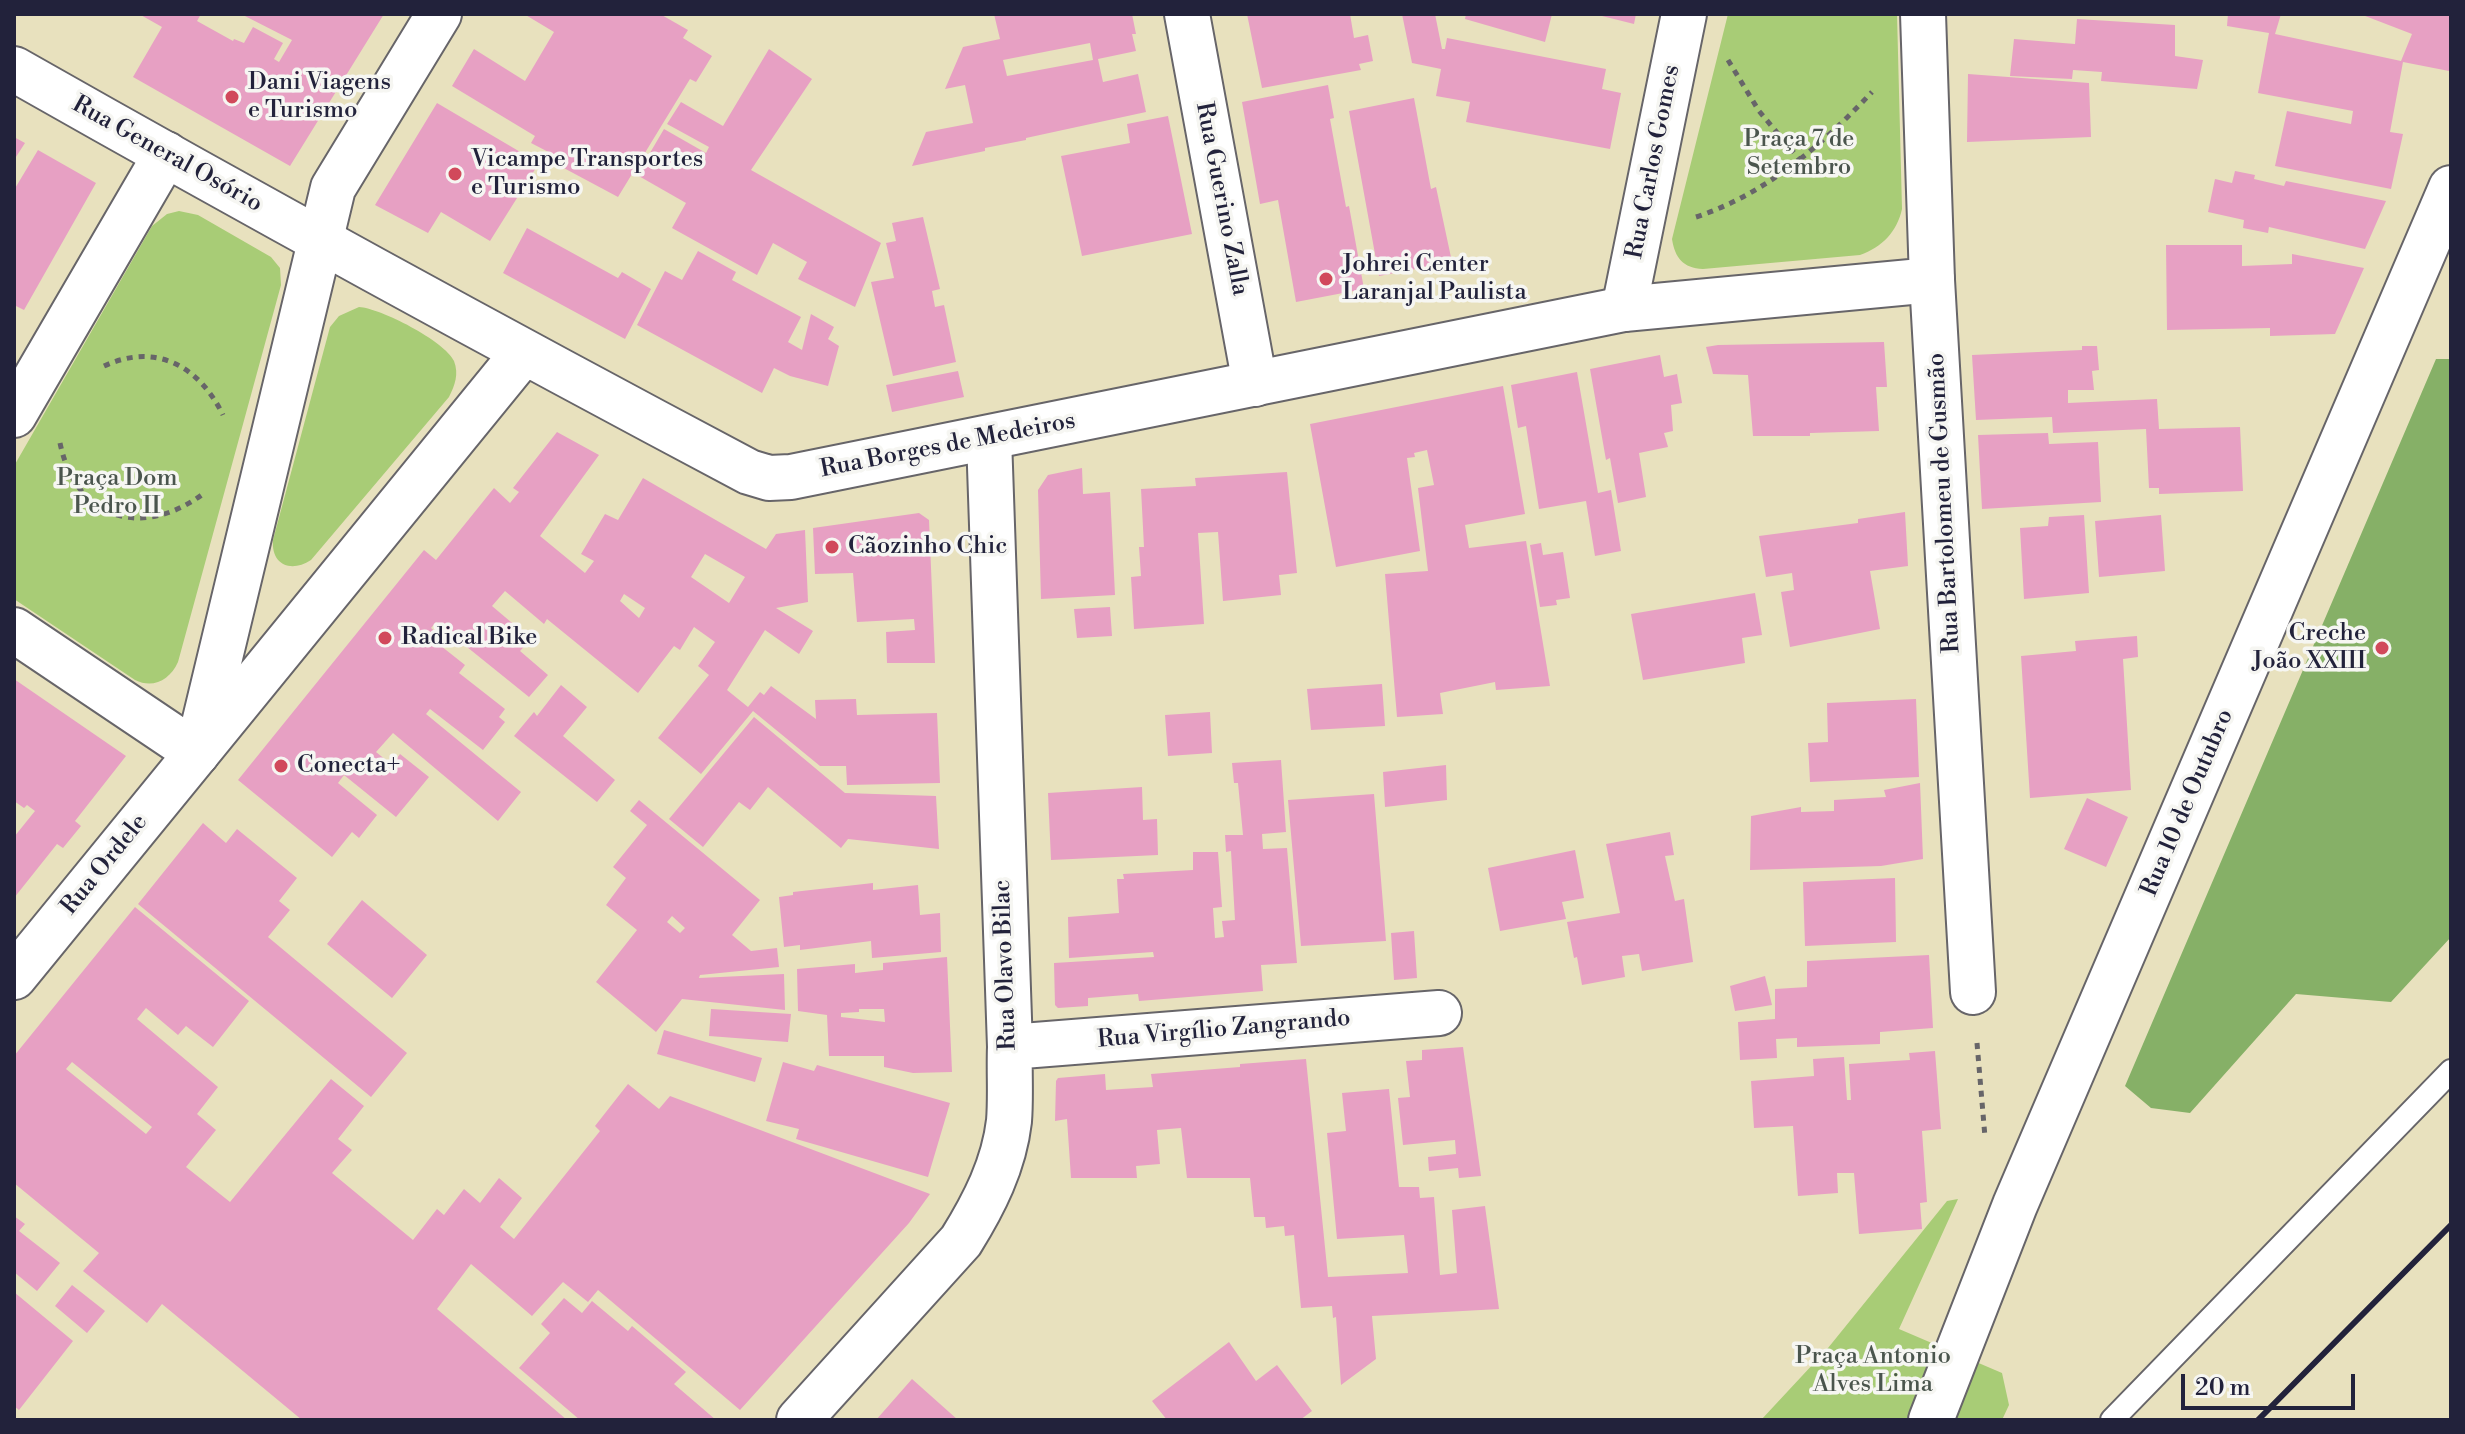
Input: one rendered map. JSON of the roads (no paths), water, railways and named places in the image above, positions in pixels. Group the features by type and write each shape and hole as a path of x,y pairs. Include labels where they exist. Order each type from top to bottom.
{"street":[{"path":"197,753 333,188 439,14"},
{"name":"Rua Guerino Zalla","path":"1187,14 1255,384"},
{"name":"Rua Carlos Gomes","path":"1624,309 1684,14"},
{"name":"Rua Bartolomeu de Gusmão","path":"1923,14 1932,280 1973,992"},
{"name":"Rua General Osório","path":"14,69 320,241"},
{"path":"14,415 166,154"},
{"name":"Rua 10 de Outubro","path":"1936,1418 2015,1205 2451,188"},
{"name":"Rua Borges de Medeiros","path":"320,241 749,472 769,478 791,477 989,438 1624,309"},
{"path":"1624,309 1932,280"},
{"path":"197,753 524,352"},
{"name":"Rua Olavo Bilac","path":"799,1420 961,1241 992,1186 1004,1150 1009,1120 1010,1047 989,438"},
{"path":"14,630 197,753"},
{"name":"Rua Ordele","path":"14,977 197,753"},
{"name":"Rua Virgílio Zangrando","path":"1010,1047 1439,1013"}],"lane":[{"path":"2112,1420 2451,1071"}],"railway":[{"path":"2258,1420 2451,1225"}],"place":[{"name":"Dani Viagens e Turismo","path":"232,97"},
{"name":"Vicampe Transportes e Turismo","path":"455,174"},
{"name":"Johrei Center Laranjal Paulista","path":"1326,279"},
{"name":"Cãozinho Chic","path":"832,547"},
{"name":"Radical Bike","path":"385,638"},
{"name":"Creche João XXIII","path":"2382,648"},
{"name":"Conecta+","path":"281,766"}],"park label":[{"name":"Praça 7 de Setembro","path":"1799,154"},
{"name":"Praça Dom Pedro II","path":"117,493"},
{"name":"Praça Antonio Alves Lima","path":"1873,1371"}]}
